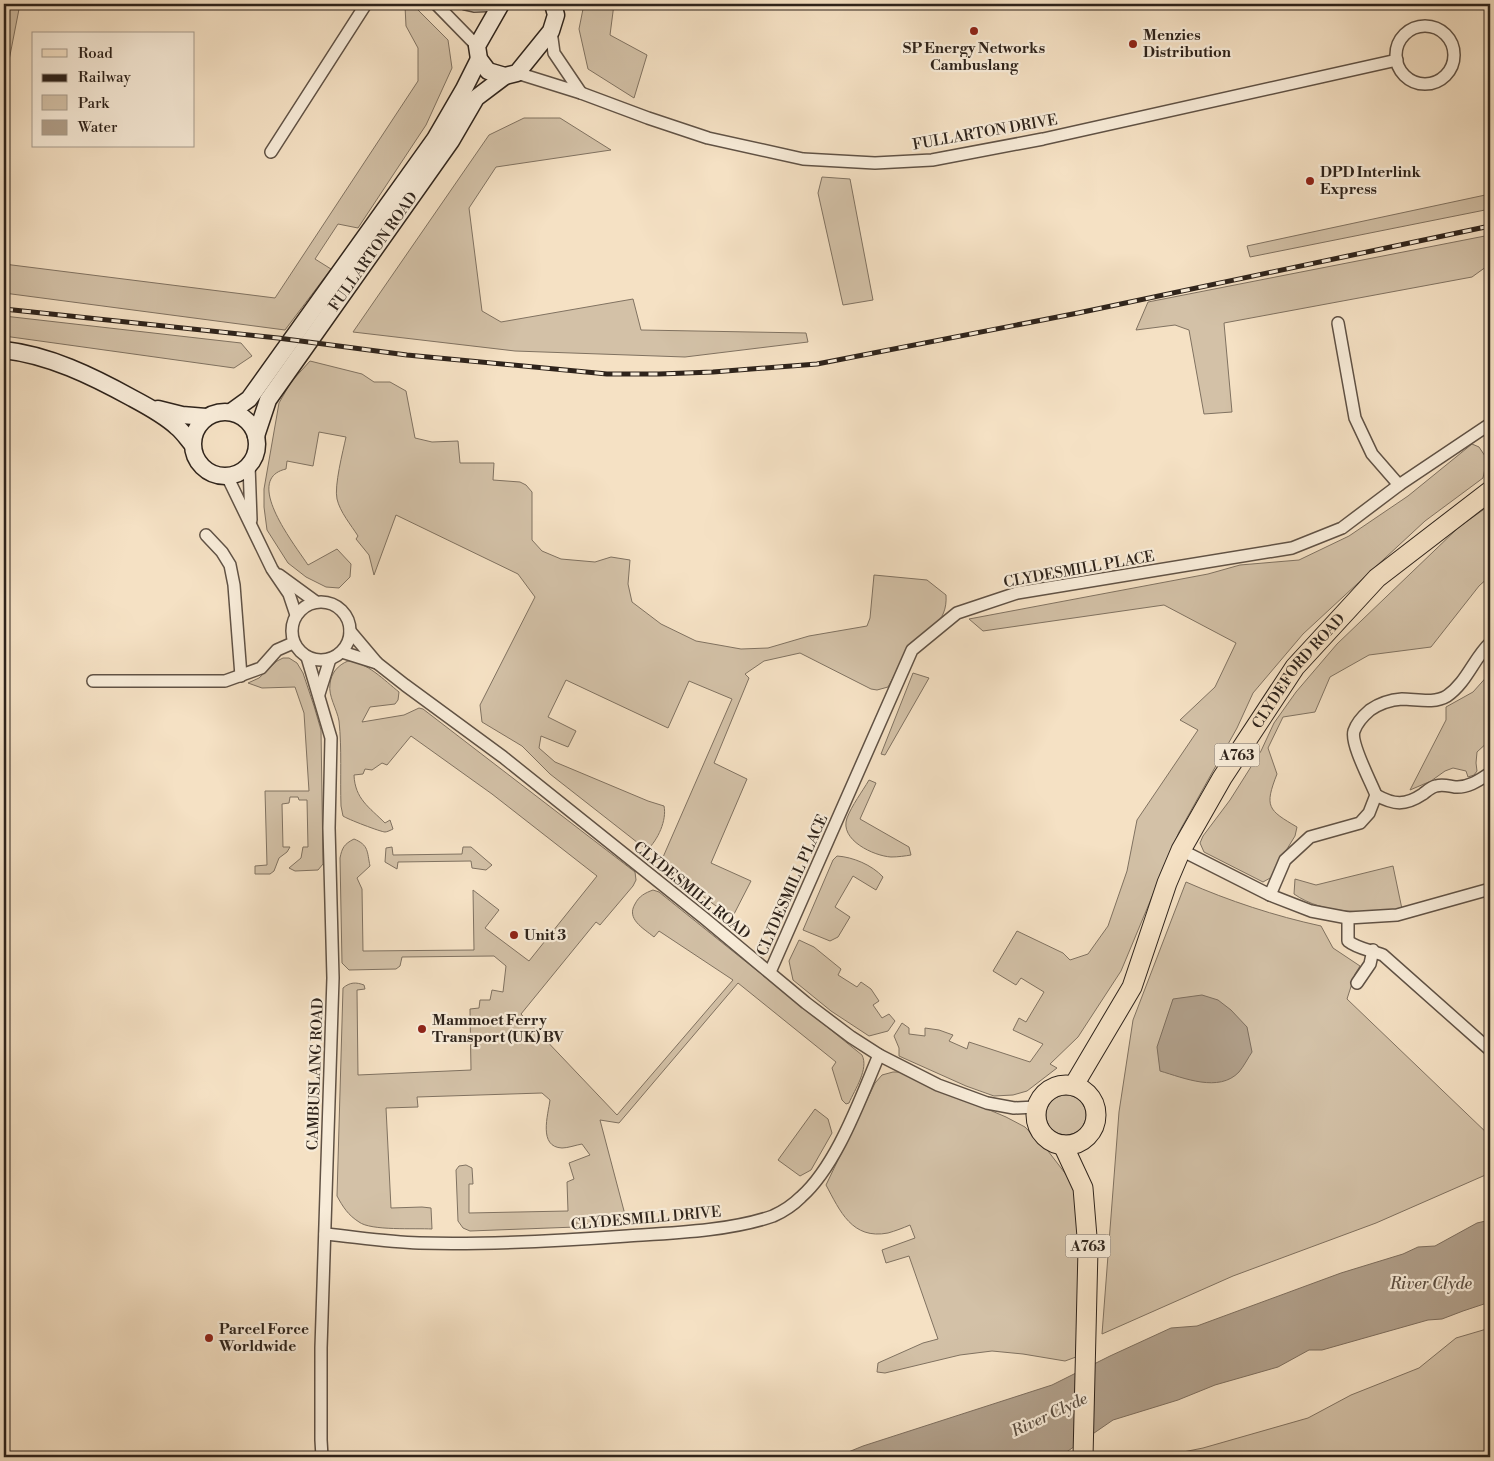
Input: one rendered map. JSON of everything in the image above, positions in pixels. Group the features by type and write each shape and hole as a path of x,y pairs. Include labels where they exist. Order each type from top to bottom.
{"main road":[{"name":"CLYDEFORD ROAD","path":"1074,1085 1132,987 1167,883 1181,850 1222,778 1295,668 1377,578 1490,491"},
{"path":"1064,1084 1074,1085 1087,1093 1095,1105 1097,1115 1095,1125 1090,1134 1082,1141 1073,1145 1053,1142 1041,1132 1035,1118 1036,1107 1046,1091 1064,1084"},
{"name":"A763","path":"1063,1145 1083,1188 1088,1249 1083,1457"}],"street":[{"path":"271,152 366,4"},
{"path":"436,4 478,52 488,71 511,75"},
{"path":"465,4 474,6 500,4"},
{"name":"FULLARTON ROAD","path":"231,412 249,399 435,139 464,88 500,4"},
{"path":"556,7 551,31 554,53 581,93"},
{"path":"1428,26 1444,33 1452,46 1453,62 1450,70 1438,81 1430,83 1412,81 1405,76 1396,60 1399,42 1404,35 1419,27 1428,26"},
{"name":"FULLARTON ROAD","path":"256,436 268,400 451,141 476,98 511,75 551,31"},
{"name":"FULLARTON DRIVE","path":"511,75 581,93 708,138 803,159 875,163 932,160 1043,139 1396,60"},
{"path":"1338,323 1356,418 1372,454 1399,485"},
{"path":"4,350 24,352 52,361 104,382 150,408 177,426 192,444 196,458 201,466 208,472 227,476 243,470 254,456 257,446 256,436 252,428 247,420 231,412 222,412 206,417 182,415 150,408"},
{"path":"192,444 196,429 206,417"},
{"name":"CLYDESMILL PLACE","path":"770,972 912,650 956,613 1017,594 1292,548 1342,528 1399,485 1490,424"},
{"path":"249,464 252,527"},
{"path":"227,476 272,570 289,594 296,615"},
{"path":"206,535 222,552 230,565 234,585 241,676"},
{"path":"272,570 316,602"},
{"path":"316,602 334,604 346,616 350,631 346,646 342,652 330,659 322,660 308,658 302,654 294,642 291,633 296,615 301,609 316,602"},
{"name":"CLYDESMILL ROAD","path":"350,631 377,663 503,757 806,1003 879,1055 938,1085 987,1103 1014,1108 1036,1107"},
{"path":"92,681 225,681 260,668 277,650 294,642"},
{"path":"1487,775 1474,783 1458,787 1435,786 1416,799 1402,804 1388,802 1376,795 1356,749 1354,733 1362,718 1381,702 1401,699 1424,701 1446,697 1468,676 1490,643"},
{"name":"CLYDESMILL ROAD","path":"342,652 377,663"},
{"name":"CAMBUSLANG ROAD","path":"308,658 331,738 329,828 333,978 321,1348 322,1457"},
{"path":"319,694 330,659"},
{"path":"1270,894 1285,860 1310,837 1360,823 1368,813 1376,795"},
{"path":"1181,850 1270,894 1310,911 1348,918 1397,915 1490,889"},
{"path":"1348,918 1348,941 1355,946 1373,950 1383,955 1490,1050"},
{"path":"1357,983 1370,964 1373,950"},
{"name":"CLYDESMILL DRIVE","path":"325,1234 418,1243 519,1244 682,1232 735,1225 774,1215 800,1198 819,1178 854,1114 879,1055"}],"green space":[{"path":"4,4 20,4 4,86"},
{"path":"412,4 448,40 452,68 426,125 358,228 338,224 315,259 331,269 285,330 4,293 4,264 275,298 418,81 418,48 406,26 405,6"},
{"path":"584,4 614,4 610,35 647,55 634,98 588,69 579,29"},
{"path":"524,118 560,118 611,150 496,167 469,208 482,311 501,322 633,299 641,330 806,333 808,342 685,357 515,351 353,332 489,135"},
{"path":"822,177 850,179 873,300 843,305 818,193"},
{"path":"1490,194 1490,209 1250,257 1247,246"},
{"path":"1490,235 1490,264 1472,277 1224,323 1232,412 1204,414 1189,330 1175,325 1136,330 1148,302"},
{"path":"4,316 241,343 252,356 234,368 4,336"},
{"path":"310,361 362,374 374,382 390,382 406,391 415,438 432,442 458,441 460,463 494,463 493,480 520,482 526,485 532,492 532,540 542,551 561,559 595,562 611,557 630,560 628,584 632,602 661,624 696,641 741,649 768,648 809,636 867,626 870,618 874,575 927,580 946,595 946,605 940,620 910,649 888,687 877,690 871,689 800,653 764,661 745,674 749,678 714,763 747,779 711,863 751,881 732,918 660,864 732,699 689,681 668,728 566,680 548,717 576,731 568,747 541,736 539,748 555,762 664,806 665,812 661,830 647,850 550,774 522,746 482,722 480,705 535,597 518,574 396,515 374,575 369,555 356,539 358,536 338,504 336,493 346,437 319,432 313,466 287,461 286,469 274,475 269,485 270,498 276,513 308,565 337,549 351,564 350,577 339,588 326,587 306,577 288,563 267,530 264,489 279,403 291,382"},
{"path":"1472,444 1479,447 1487,459 1483,478 1425,521 1303,634 1253,693 1237,728 1179,832 1121,971 1078,1037 1050,1064 1057,1068 1027,1091 1013,1095 994,1096 966,1086 899,1056 899,1048 894,1036 902,1023 909,1028 909,1034 925,1036 925,1028 939,1030 953,1035 949,1041 967,1049 969,1042 1030,1062 1043,1044 1013,1030 1019,1018 1026,1022 1044,992 1021,978 1016,985 993,971 1017,931 1063,953 1070,960 1088,954 1108,926 1127,871 1137,820 1198,730 1180,720 1215,687 1236,643 1164,605 983,631 969,619 1208,574 1240,565 1299,560 1349,536 1408,496"},
{"path":"1490,505 1490,576 1479,586 1431,647 1369,655 1330,677 1315,712 1283,717 1268,748 1277,774 1270,801 1274,811 1297,827 1295,836 1272,877 1263,882 1204,852 1200,843 1203,836 1230,800 1261,751 1274,723 1296,692 1337,644 1459,527"},
{"path":"289,658 297,663 303,673 321,730 323,864 318,870 295,871 289,868 301,858 303,847 308,847 307,800 290,797 289,803 282,804 283,847 290,847 279,858 274,871 270,874 255,874 255,866 267,865 265,791 309,791 304,713 295,687 262,688 248,683 259,678 277,661"},
{"path":"348,661 369,668 399,692 398,700 395,704 370,707 362,722 404,715 419,708 423,709 635,872 636,880 633,886 600,925 596,922 521,1014 617,1115 733,980 659,931 654,937 637,923 633,914 635,904 642,895 653,890 659,892 862,1055 864,1061 863,1073 849,1103 846,1104 842,1100 832,1068 836,1062 738,983 619,1123 600,1120 628,1226 576,1223 576,1227 470,1231 463,1228 458,1221 456,1170 459,1166 466,1165 472,1168 473,1184 469,1184 469,1213 568,1211 567,1182 574,1179 569,1163 590,1155 582,1144 562,1148 550,1142 546,1129 550,1100 542,1093 417,1097 418,1107 386,1108 391,1208 431,1208 432,1229 373,1227 365,1225 352,1217 337,1196 343,988 356,983 364,985 365,989 357,990 358,1075 471,1070 470,1009 479,1008 480,1000 490,1000 492,990 503,992 506,966 494,956 402,957 400,966 396,969 349,970 342,963 340,858 344,847 354,839 359,841 365,846 370,866 357,878 362,889 363,951 474,950 473,890 499,910 485,928 529,961 597,876 492,794 411,736 387,765 382,763 372,770 365,769 363,774 354,775 360,797 385,823 390,820 393,829 386,832 382,831 343,816 341,806 339,721 330,689 333,673 338,667"},
{"path":"913,673 929,678 885,755 881,754"},
{"path":"1490,673 1490,740 1477,752 1477,771 1474,775 1468,777 1466,771 1453,768 1431,781 1410,790 1446,720 1446,707 1473,692"},
{"path":"869,780 876,783 860,819 909,847 911,855 891,857 876,854 853,840 848,833 846,826 847,818"},
{"path":"392,847 393,855 462,854 463,847 471,847 492,865 486,870 472,868 471,861 398,862 397,869 385,862 386,848"},
{"path":"837,856 862,862 883,877 876,890 853,876 835,907 850,917 838,937 830,941 803,930 833,860"},
{"path":"1393,866 1402,909 1346,911 1319,906 1294,894 1295,879 1316,885"},
{"path":"1186,882 1252,907 1321,926 1333,948 1360,966 1355,974 1347,999 1490,1136 1490,1173 1376,1223 1233,1276 1102,1334 1119,1112 1133,1020"},
{"path":"799,940 814,947 841,969 838,975 857,987 861,982 871,989 879,1001 873,1005 882,1018 889,1014 895,1021 888,1031 869,1036 831,1011 793,980 789,961"},
{"path":"900,1072 1006,1117 1025,1127 1048,1151 1068,1177 1080,1206 1076,1357 1065,1361 992,1351 960,1355 885,1373 877,1372 878,1363 923,1343 938,1339 909,1256 886,1263 882,1250 915,1238 910,1225 888,1233 876,1234 856,1228 842,1213 826,1185 875,1083 882,1075"},
{"path":"1070,1095 1077,1098 1083,1104 1086,1115 1085,1123 1077,1132 1070,1135 1062,1135 1055,1132 1047,1123 1046,1111 1049,1104 1058,1096"},
{"path":"815,1109 828,1119 832,1133 811,1170 800,1176 778,1160"},
{"path":"1490,1328 1490,1457 1158,1457 1203,1448 1308,1418 1351,1395 1419,1368 1456,1338"}],"water":[{"path":"1202,995 1218,1000 1231,1010 1247,1027 1252,1052 1239,1072 1222,1082 1201,1082 1160,1071 1157,1047 1173,999"},
{"name":"River Clyde","path":"1490,1220 1490,1302 1442,1319 1428,1320 1322,1350 1309,1350 1278,1367 1215,1385 1178,1400 1113,1420 1065,1453 1043,1457 836,1457 863,1446 1052,1385 1171,1328 1197,1326 1341,1273 1403,1254 1418,1247 1435,1246 1477,1223"}],"railway":[{"path":"4,309 278,338 407,355 607,374 713,372 817,364 1078,313 1490,226"}],"place":[{"name":"SP Energy Networks Cambuslang","path":"974,31"},
{"name":"Menzies Distribution","path":"1133,44"},
{"name":"DPD Interlink Express","path":"1310,181"},
{"name":"Unit 3","path":"514,935"},
{"name":"Mammoet Ferry Transport (UK) BV","path":"422,1029"},
{"name":"Parcel Force Worldwide","path":"209,1338"}]}
